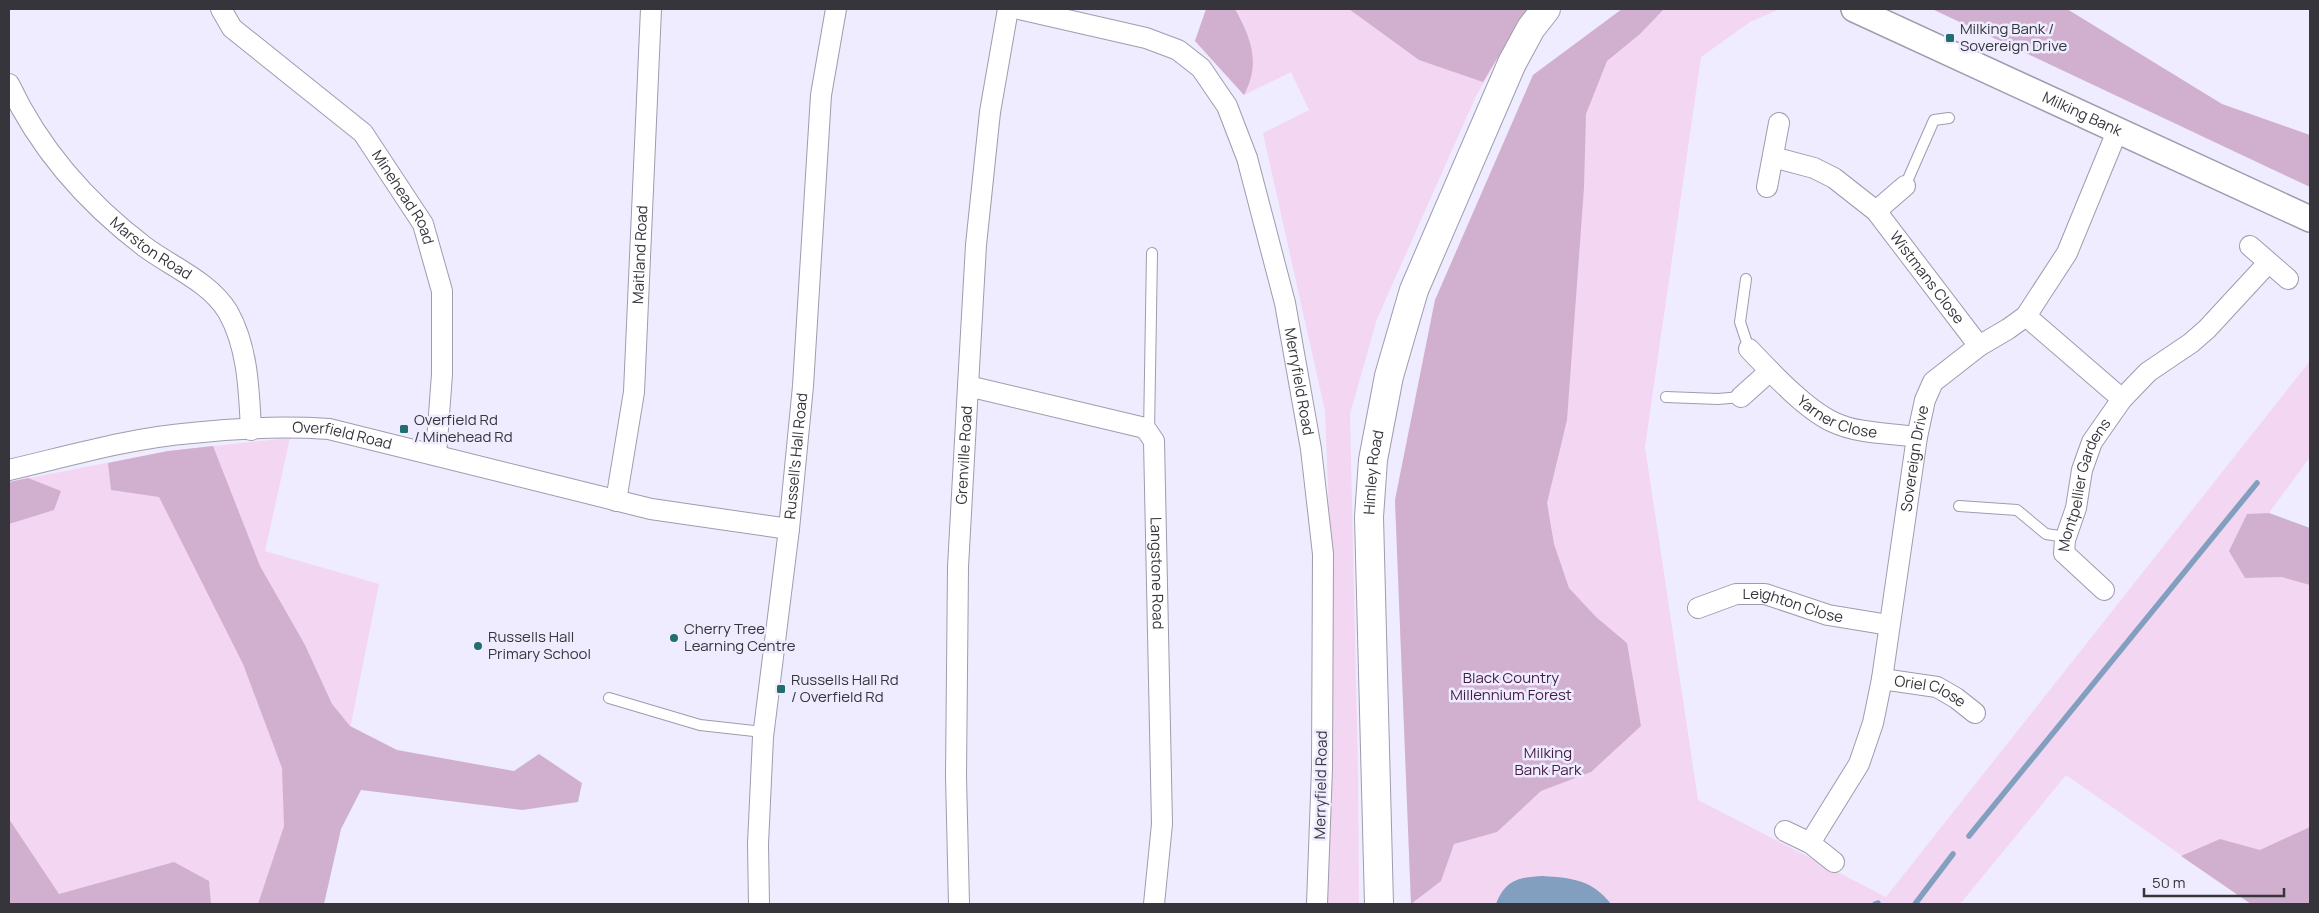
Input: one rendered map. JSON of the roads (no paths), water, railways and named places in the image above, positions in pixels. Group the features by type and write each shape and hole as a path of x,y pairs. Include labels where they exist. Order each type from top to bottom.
{"main road":[{"name":"Himley Road","path":"1379,904 1369,517 1373,460 1389,376 1414,290 1512,63 1531,28 1546,9"},
{"name":"Himley Road","path":"1512,63 1563,9"}],"street":[{"name":"Minehead Road","path":"222,9 232,28 363,133 423,224 442,291 442,374 436,455"},
{"name":"Maitland Road","path":"616,501 634,392 651,9"},
{"name":"Russell's Hall Road","path":"758,904 758,844 763,732 789,529 803,386 821,95 836,9"},
{"name":"Grenville Road","path":"959,904 956,776 958,568 976,245 990,112 1008,9"},
{"name":"Merryfield Road","path":"1019,9 1146,38 1178,50 1201,68 1227,106 1247,158 1285,302 1311,449 1323,554 1322,768 1317,904"},
{"name":"Milking Bank","path":"1854,9 2310,219"},
{"name":"Marston Road","path":"9,84 42,142 70,179 110,220 148,249 214,294 228,312 237,333 248,379 251,430"},
{"path":"1767,187 1780,123"},
{"name":"Sovereign Drive","path":"1810,843 1859,764 1873,723 1882,679 1917,436 1925,400 1933,382 1979,346 2008,330 2026,316 2066,253 2118,129"},
{"name":"Wistmans Close","path":"1773,157 1814,168 1834,178 1876,211 1979,346"},
{"path":"1876,211 1905,186"},
{"path":"2250,246 2268,264 2288,279"},
{"name":"Montpellier Gardens","path":"2104,590 2064,553 2066,537 2076,508 2082,470 2092,442 2122,399 2148,372 2191,343 2207,329 2268,264"},
{"name":"Montpellier Gardens","path":"2026,316 2122,399"},
{"name":"Yarner Close","path":"1749,349 1770,371 1815,411 1834,423 1857,429 1917,436"},
{"path":"1741,397 1770,371"},
{"path":"968,386 1145,428 1149,434"},
{"name":"Overfield Road","path":"9,470 157,438 191,433 287,427 328,429 651,509 789,529"},
{"name":"Langstone Road","path":"1149,434 1154,441 1162,824 1154,904"},
{"name":"Leighton Close","path":"1698,608 1736,594 1765,594 1828,615 1889,625"},
{"name":"Oriel Close","path":"1882,679 1937,688 1956,698 1975,713"},
{"path":"1785,831 1810,843 1834,862"}],"lane":[{"path":"1905,186 1934,120 1949,118"},
{"path":"1149,434 1152,253"},
{"path":"1746,279 1740,322 1749,349"},
{"path":"1666,397 1718,399 1741,397"},
{"path":"1959,506 2017,510 2046,534 2066,537"},
{"path":"609,698 700,725 763,732"}],"water":[{"path":"1543,876 1573,879 1589,885 1611,904 1496,904 1504,890 1514,881 1527,877"}],"waterway":[{"path":"1969,836 2257,483"},
{"path":"1915,904 1953,854"}],"place":[{"name":"Milking Bank / Sovereign Drive","path":"1950,38"},
{"name":"Overfield Rd / Minehead Rd","path":"404,429"},
{"name":"Cherry Tree Learning Centre","path":"674,638"},
{"name":"Russells Hall Primary School","path":"478,646"},
{"name":"Russells Hall Rd / Overfield Rd","path":"781,689"}],"park label":[{"name":"Black Country Millennium Forest","path":"1511,686"},
{"name":"Milking Bank Park","path":"1548,762"}]}
